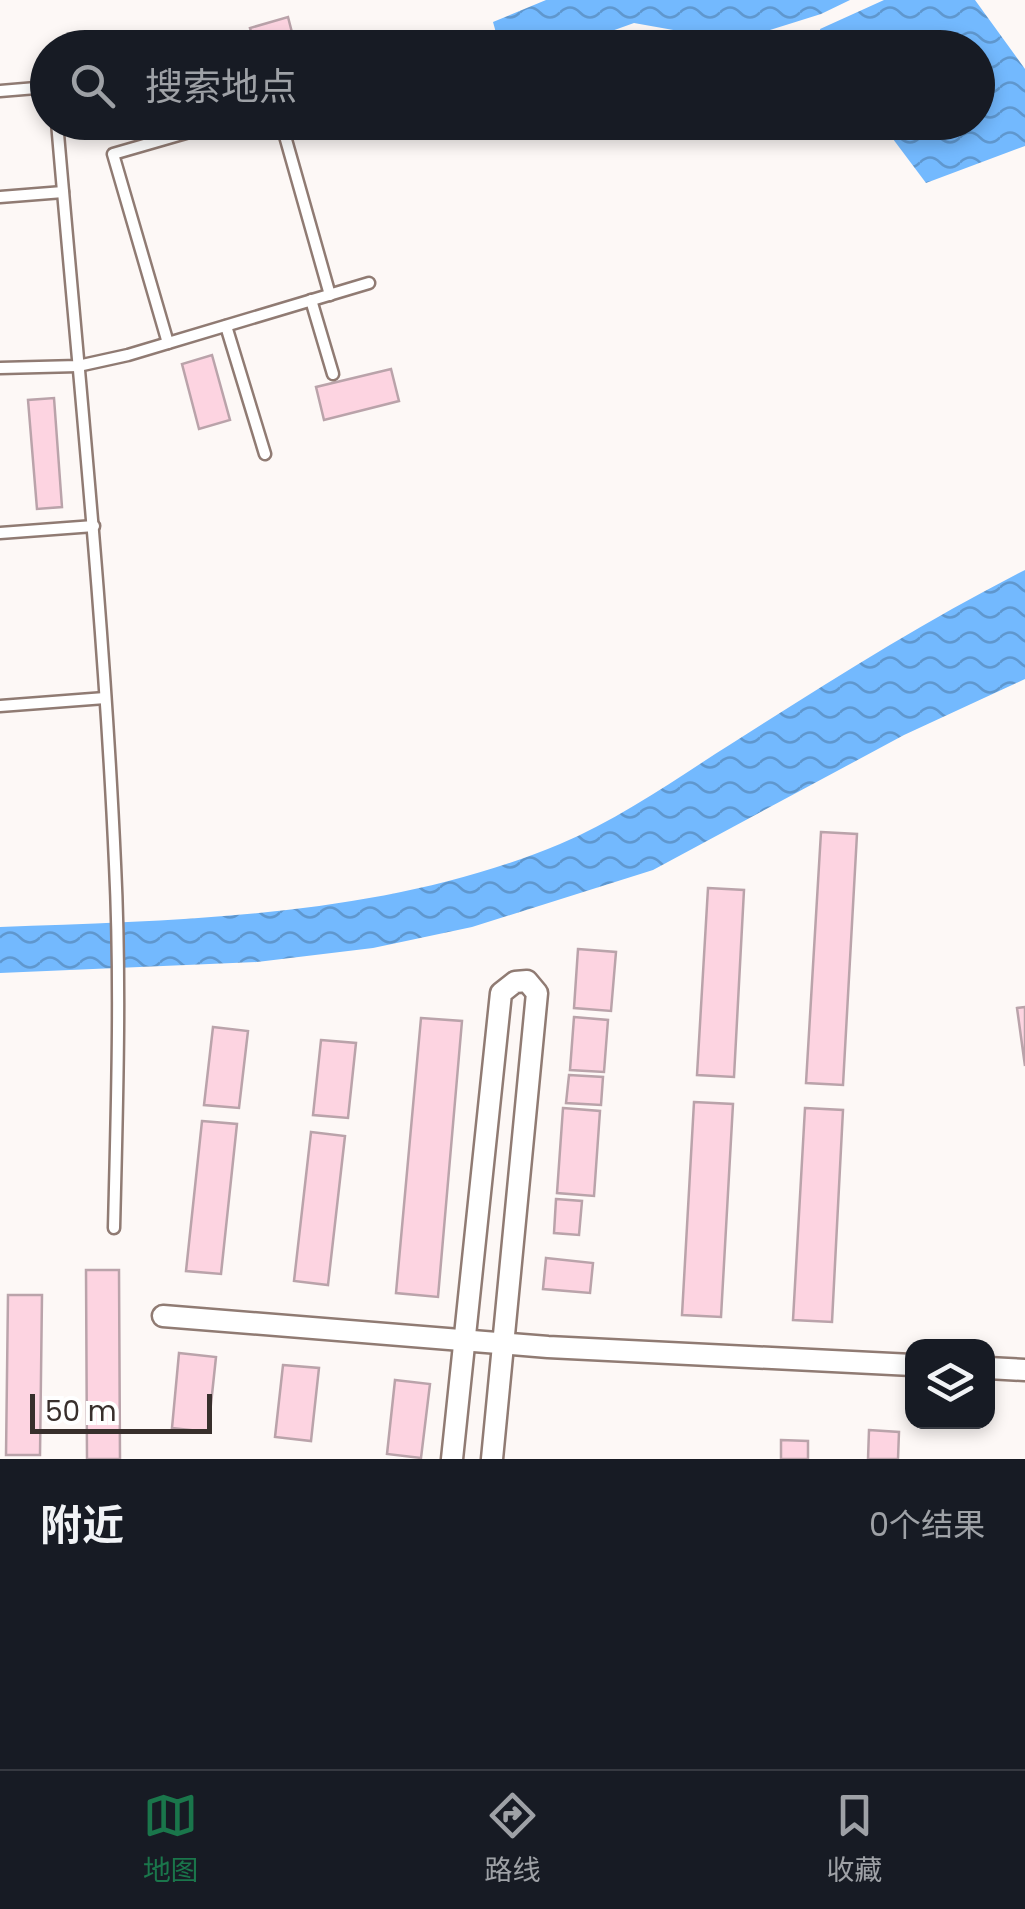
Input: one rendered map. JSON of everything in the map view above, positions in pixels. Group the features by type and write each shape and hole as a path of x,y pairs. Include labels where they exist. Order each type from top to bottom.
{"street":[{"path":"452,1459 501,993 515,982 527,982 537,993 492,1459"},
{"path":"163,1316 503,1343 905,1365"},
{"path":"995,1368 1025,1370"}],"lane":[{"path":"0,90 30,88"},
{"path":"59,140 94,526 115,865 119,1053 114,1228"},
{"path":"162,140 113,154 168,342"},
{"path":"286,140 330,295"},
{"path":"0,197 63,192"},
{"path":"0,368 78,366 368,283"},
{"path":"311,300 333,374"},
{"path":"226,326 265,454"},
{"path":"0,533 94,526"},
{"path":"0,706 104,698"}],"water":[{"path":"546,0 850,0 770,30 673,30 634,23 614,30 495,30 493,22"},
{"path":"884,0 975,0 1025,69 1025,146 926,183 894,140 995,140 995,30 820,29"},
{"path":"1025,570 1025,679 904,735 653,870 472,927 373,948 257,962 0,973 0,927 214,917 355,900 425,887 560,844 626,810 876,654"}],"building":[{"path":"288,17 291,30 251,30"},
{"path":"212,355 230,420 199,429 182,364"},
{"path":"391,369 399,401 324,420 316,387"},
{"path":"54,398 62,507 37,509 28,400"},
{"path":"821,832 857,834 843,1085 806,1083"},
{"path":"708,888 744,890 734,1077 697,1075"},
{"path":"578,949 616,952 611,1011 574,1008"},
{"path":"1025,1007 1025,1066 1017,1008"},
{"path":"574,1017 608,1020 604,1072 570,1070"},
{"path":"421,1018 462,1021 438,1297 396,1293"},
{"path":"213,1027 248,1031 239,1108 204,1105"},
{"path":"321,1040 356,1043 348,1118 313,1115"},
{"path":"569,1075 603,1077 601,1105 566,1103"},
{"path":"694,1102 733,1104 721,1317 682,1315"},
{"path":"563,1108 600,1111 594,1196 557,1193"},
{"path":"805,1108 843,1110 832,1322 793,1320"},
{"path":"202,1121 237,1124 221,1274 186,1271"},
{"path":"311,1132 345,1136 328,1285 294,1281"},
{"path":"556,1199 582,1201 579,1235 554,1233"},
{"path":"546,1258 593,1263 590,1293 543,1289"},
{"path":"86,1270 119,1270 120,1459 87,1459"},
{"path":"8,1295 42,1295 40,1455 6,1455"},
{"path":"179,1353 216,1357 208,1432 172,1428"},
{"path":"283,1365 319,1368 311,1441 275,1437"},
{"path":"395,1380 430,1384 421,1458 387,1454"},
{"path":"869,1430 899,1432 898,1459 868,1459"},
{"path":"781,1440 808,1441 808,1459 781,1459"}]}
